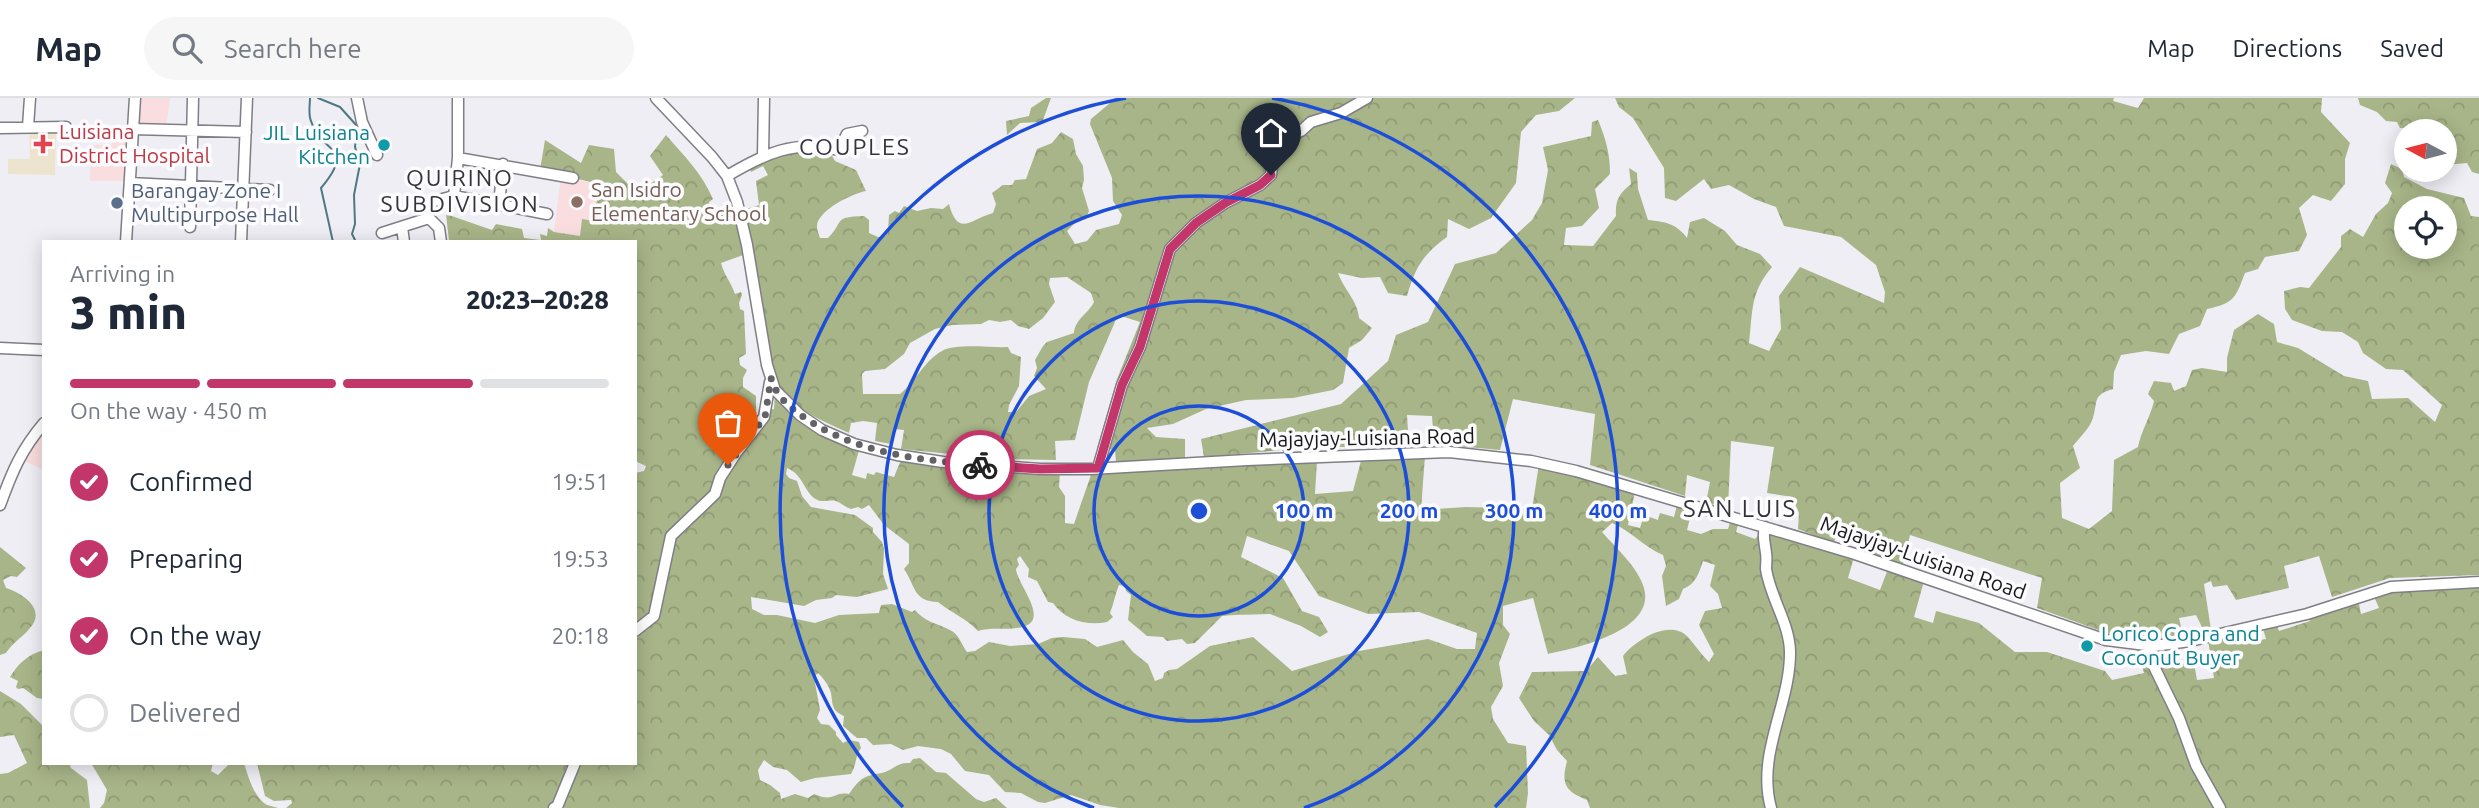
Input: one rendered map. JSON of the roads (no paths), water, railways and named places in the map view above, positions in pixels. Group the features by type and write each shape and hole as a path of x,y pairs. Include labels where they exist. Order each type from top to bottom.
{"street":[{"path":"28,127 30,98"},
{"path":"127,240 135,98"},
{"path":"190,227 193,98"},
{"path":"241,240 247,98"},
{"path":"357,98 362,122 377,155"},
{"path":"454,196 458,158 458,98"},
{"name":"Majayjay-Luisiana Road","path":"656,98 712,156 727,176 737,202 747,245 775,390 800,415 822,430 854,444 897,455 943,462 1040,469 1449,452 1531,461 1576,471 1855,554 2106,640 2144,646 2190,641 2308,614 2390,587 2479,582"},
{"path":"763,155 764,98"},
{"path":"1098,468 1118,397 1140,347 1170,249 1196,223 1225,203 1260,185 1271,175 1275,142 1301,131 1311,122 1341,113 1367,98"},
{"path":"0,128 66,127"},
{"path":"133,129 246,132"},
{"path":"727,176 763,155 806,145 839,150 847,134 862,131"},
{"path":"458,158 573,178"},
{"path":"499,205 503,164"},
{"path":"130,183 270,190"},
{"path":"441,240 439,228 429,218 427,203 454,196 547,214"},
{"path":"382,233 429,218"},
{"path":"402,227 404,240"},
{"path":"0,348 42,349"},
{"path":"637,629 654,616 671,536 715,494 720,478 736,453 765,417 771,378"},
{"path":"0,505 13,468 26,445 42,425"},
{"path":"1765,527 1763,540 1766,570 1790,649 1788,675 1772,734 1766,789 1771,808"},
{"path":"2144,646 2179,718 2196,765 2220,808"},
{"path":"554,808 557,807 574,765"}],"waterway":[{"path":"310,98 310,115 315,131 336,157 336,164 321,188 333,240"},
{"path":"318,98 340,107 357,126 355,147 360,164 354,195 355,224 352,234 355,240"}],"place":[{"name":"Luisiana District Hospital","path":"43,144"},
{"name":"JIL Luisiana Kitchen","path":"384,145"},
{"name":"San Isidro Elementary School","path":"577,202"},
{"name":"Barangay Zone I Multipurpose Hall","path":"117,203"},
{"name":"Lorico Copra and Coconut Buyer","path":"2087,646"}],"district":[{"name":"COUPLES","path":"855,147"},
{"name":"QUIRINO SUBDIVISION","path":"460,191"},
{"name":"SAN LUIS","path":"1740,509"}]}
